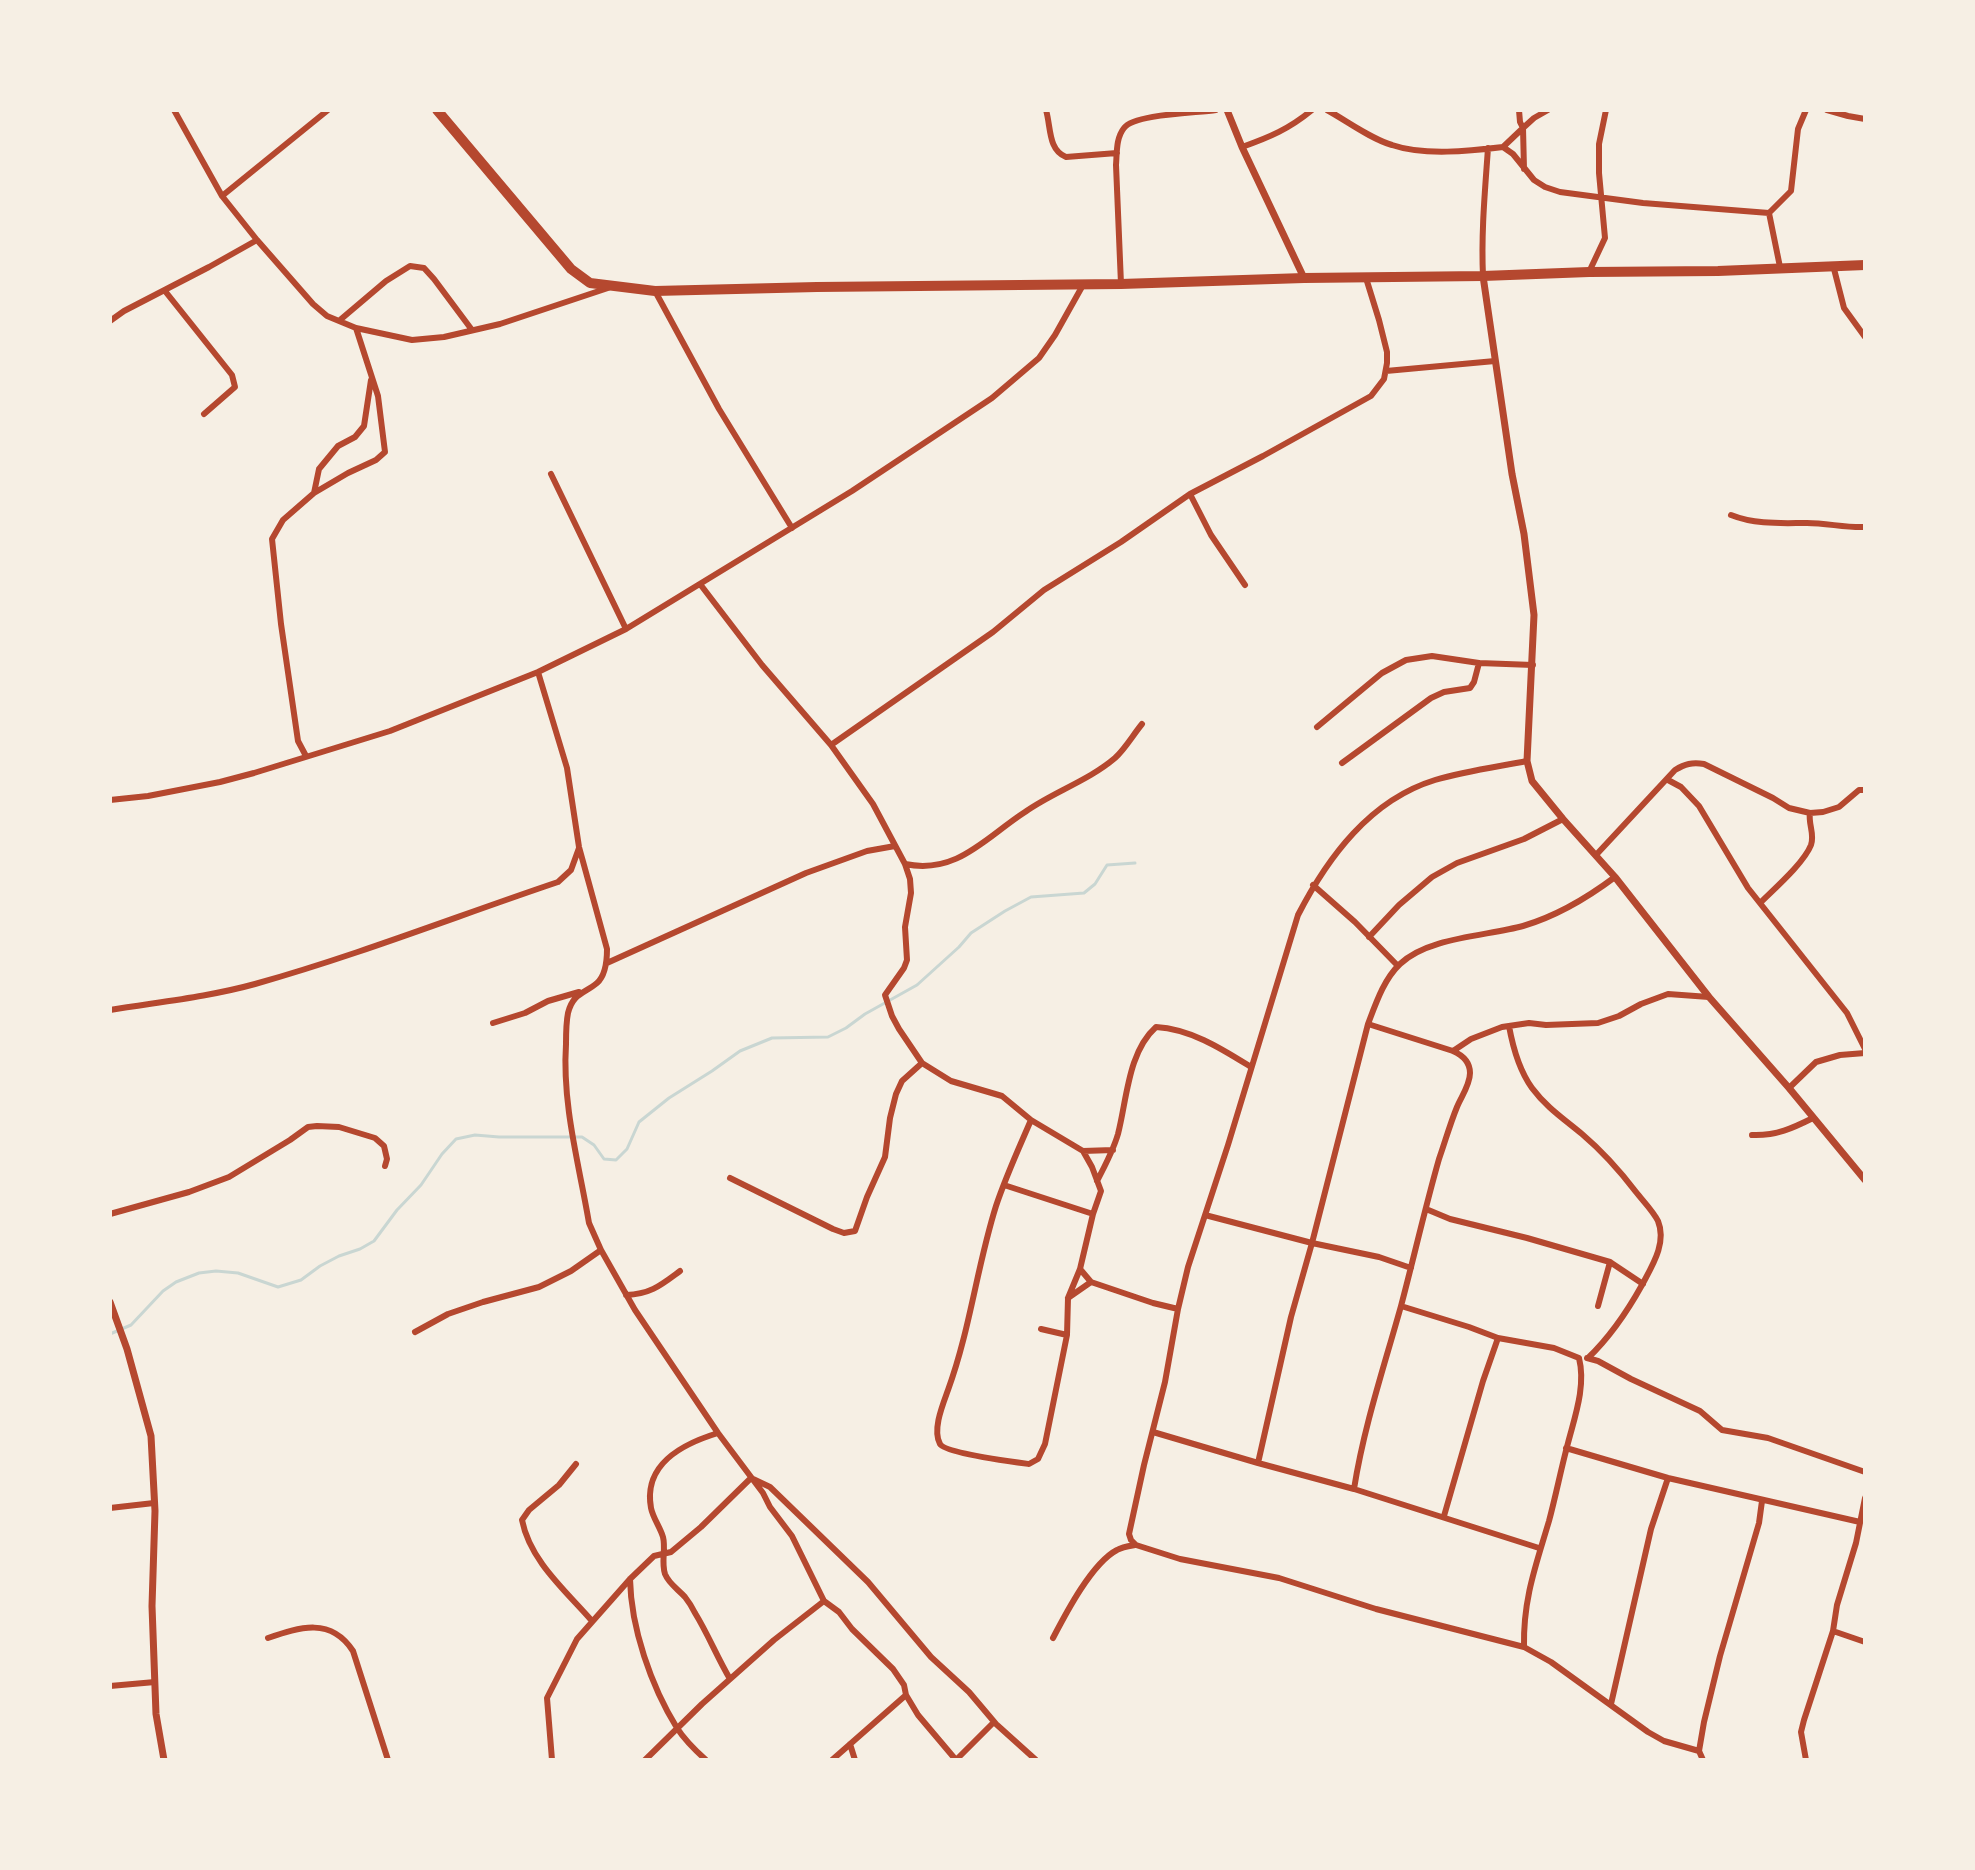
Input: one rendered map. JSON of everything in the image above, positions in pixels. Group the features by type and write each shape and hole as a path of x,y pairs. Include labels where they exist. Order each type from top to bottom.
{"highway":[{"path":"437,110 571,269 590,283 611,287 655,291 1083,285 1865,265"}],"street":[{"path":"174,110 222,196 257,240 313,304 327,316 356,328 412,340 444,337 500,324 611,287"},
{"path":"222,196 328,110"},
{"path":"1046,110 1054,147 1060,155 1117,153"},
{"path":"1121,284 1117,153 1120,134 1125,125 1138,118 1216,110"},
{"path":"1227,110 1304,278"},
{"path":"1242,147 1275,136 1295,125 1312,110"},
{"path":"1327,110 1394,146 1428,151 1503,147 1513,154 1534,180 1560,192 1666,206 1769,213 1791,191 1798,129 1806,110"},
{"path":"1519,110 1523,128 1524,169"},
{"path":"1503,147 1534,118 1548,110"},
{"path":"1589,272 1605,238 1599,144 1606,110"},
{"path":"1827,110 1865,119"},
{"path":"1488,148 1482,217 1483,276 1534,615 1527,761 1532,781 1615,877 1709,997 1865,1180"},
{"path":"1769,213 1780,267"},
{"path":"110,321 257,240"},
{"path":"1833,265 1844,308 1865,337"},
{"path":"340,320 386,281 410,266 424,268 472,330"},
{"path":"831,745 993,632 1044,590 1190,494 1371,396 1381,385 1386,371 1387,352 1366,278"},
{"path":"110,800 220,782 390,731 538,672 626,629 852,491 992,398 1039,358 1083,285"},
{"path":"165,291 235,382 235,387 204,414"},
{"path":"655,291 719,409 792,528"},
{"path":"306,756 298,741 272,539 283,520 314,493 376,460 385,452 378,396 356,328"},
{"path":"1386,371 1495,361"},
{"path":"314,493 319,469 338,446 355,437 364,426 372,376"},
{"path":"551,474 626,629"},
{"path":"1190,494 1211,535 1245,585"},
{"path":"1731,515 1773,523 1865,527"},
{"path":"700,584 762,665 831,745 873,804 905,864 911,893 905,927 907,960 885,997 899,1029 922,1063 951,1081 1002,1096 1031,1120 1083,1151 1101,1191 1080,1269 1068,1298 1067,1335 1044,1449 1029,1464 947,1450 940,1445 937,1434 986,1245 1004,1185 1031,1120"},
{"path":"1317,727 1382,673 1406,660 1432,656 1479,663 1533,665"},
{"path":"1342,763 1431,698 1456,689 1470,688 1479,663"},
{"path":"493,1023 596,984 607,963 607,949 579,847 567,768 538,672"},
{"path":"905,864 917,867 932,865 970,853 1024,812 1093,774 1117,757 1142,724"},
{"path":"1527,761 1432,781 1380,807 1355,829 1313,885 1298,915 1188,1267 1129,1534 1136,1545 1180,1559 1279,1578 1376,1609 1524,1647 1551,1662 1648,1732 1700,1755"},
{"path":"1596,855 1675,770 1693,762 1704,764 1789,808 1810,813 1839,807 1859,790 1865,790"},
{"path":"1668,780 1681,787 1699,806 1760,903 1847,1013 1864,1047 1816,1062 1789,1088"},
{"path":"1760,903 1792,871 1811,845 1810,813"},
{"path":"1369,937 1399,905 1432,877 1457,863 1524,839 1563,819"},
{"path":"607,963 806,873 867,851 895,846"},
{"path":"110,1010 257,983 436,925 558,882 571,870 579,847"},
{"path":"1258,1463 1291,1317 1368,1024 1381,993 1404,960 1438,943 1523,926 1550,916 1577,904 1615,877"},
{"path":"1313,885 1398,966"},
{"path":"582,991 569,1009 567,1018 566,1098 589,1223 626,1295 718,1433 792,1536 824,1601 839,1612 893,1669 918,1715 956,1760 994,1722"},
{"path":"1453,1051 1486,1032 1509,1026 1598,1023 1668,994 1709,997"},
{"path":"1354,1489 1374,1397 1401,1306 1414,1248 1449,1130 1469,1082 1470,1072 1466,1061 1453,1051 1368,1024"},
{"path":"1509,1026 1518,1062 1532,1088 1554,1113 1611,1161 1658,1222 1659,1251 1654,1265 1616,1329 1588,1358"},
{"path":"1097,1182 1113,1150 1141,1046 1156,1027 1174,1028 1193,1035 1251,1067"},
{"path":"730,1178 833,1229 844,1233 855,1231 885,1157 898,1087 922,1063"},
{"path":"1752,1135 1780,1133 1813,1118"},
{"path":"110,1214 189,1192 229,1177 308,1127 339,1127 375,1138 384,1146 385,1166"},
{"path":"1083,1151 1113,1150"},
{"path":"1004,1185 1093,1214"},
{"path":"1426,1209 1450,1219 1610,1262 1643,1284"},
{"path":"1205,1215 1379,1257 1411,1268"},
{"path":"415,1332 448,1314 539,1287 571,1271 601,1250"},
{"path":"1598,1306 1610,1262"},
{"path":"1080,1269 1091,1282 1178,1309"},
{"path":"626,1295 650,1292 680,1271"},
{"path":"1068,1298 1091,1282"},
{"path":"110,1302 127,1349 151,1436 156,1714 164,1760"},
{"path":"1401,1306 1498,1338 1554,1348 1579,1358 1598,1361 1700,1411 1722,1430 1768,1438 1865,1472"},
{"path":"1041,1329 1067,1335"},
{"path":"1444,1516 1498,1338"},
{"path":"1524,1647 1523,1620 1530,1584 1581,1386 1579,1358"},
{"path":"1153,1432 1444,1516 1539,1548"},
{"path":"718,1433 702,1438 663,1461 652,1482 650,1502 663,1536 664,1572 670,1584 695,1611 730,1679"},
{"path":"1566,1448 1668,1478 1860,1522"},
{"path":"576,1464 522,1520 527,1538 548,1572 592,1621"},
{"path":"552,1760 547,1698 573,1645 654,1556 671,1552 751,1478"},
{"path":"751,1478 770,1487 868,1582 931,1657 1036,1760"},
{"path":"1611,1704 1651,1529 1668,1478"},
{"path":"1806,1760 1801,1732 1833,1631 1865,1498"},
{"path":"1691,1760 1700,1755 1720,1656 1759,1523 1762,1501"},
{"path":"110,1508 154,1503"},
{"path":"1053,1638 1081,1589 1104,1560 1120,1548 1136,1545"},
{"path":"630,1579 633,1620 649,1674 678,1730 706,1760"},
{"path":"645,1760 730,1679 824,1601"},
{"path":"268,1638 300,1628 317,1627 340,1636 348,1643 388,1760"},
{"path":"1833,1631 1865,1642"},
{"path":"110,1686 155,1682"},
{"path":"832,1760 906,1695"},
{"path":"850,1744 855,1760"}],"waterway":[{"path":"110,1334 131,1325 163,1291 176,1282 199,1273 238,1273 278,1287 301,1280 339,1256 360,1249 374,1241 456,1139 475,1135 582,1137 594,1145 604,1159 616,1160 627,1149 639,1122 740,1051 772,1038 828,1037 917,985 971,933 1005,911 1031,897 1084,893 1095,884 1107,865 1135,863"}]}
